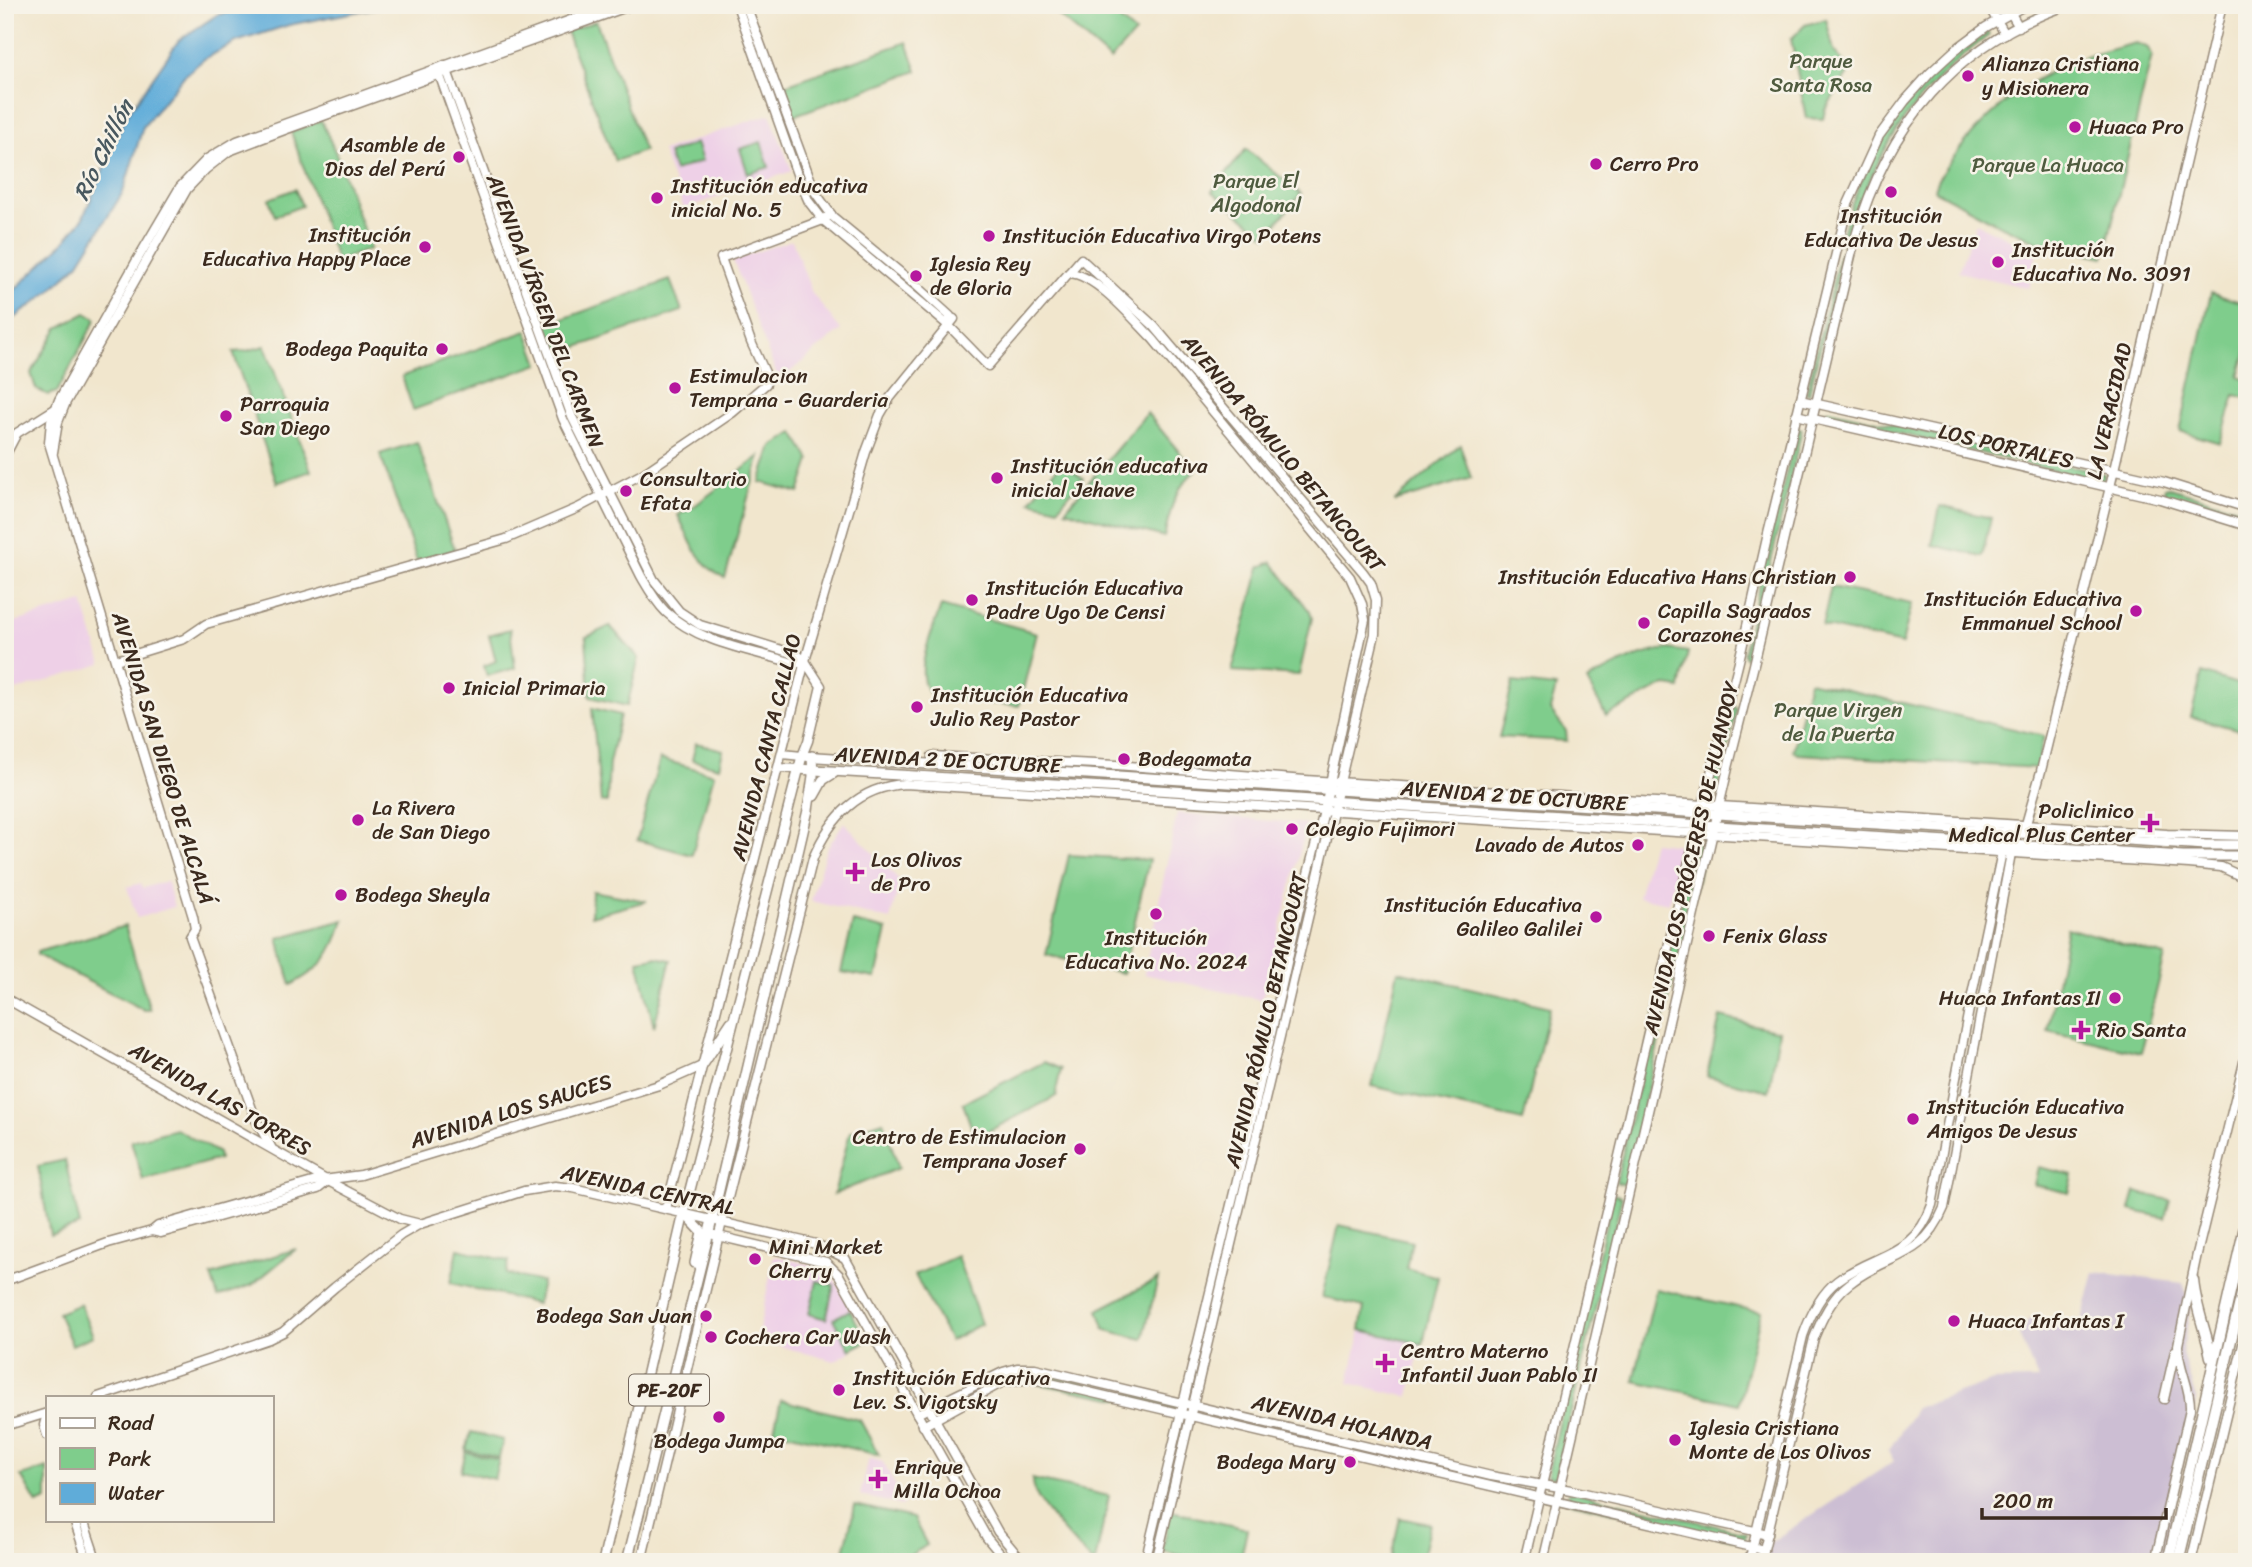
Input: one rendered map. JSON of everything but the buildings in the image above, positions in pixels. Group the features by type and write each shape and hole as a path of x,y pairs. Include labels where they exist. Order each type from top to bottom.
{"highway":[{"path":"2168,1562 2247,1208"},
{"path":"2178,1562 2247,1273"},
{"path":"2193,1280 2195,1300 2213,1362"}],"main road":[{"name":"AVENIDA 2 DE OCTUBRE","path":"807,756 932,760 2014,827 2247,845"},
{"name":"AVENIDA CANTA CALLAO","path":"603,1562 684,1213 797,769 807,756"},
{"name":"AVENIDA CANTA CALLAO","path":"627,1562 695,1284 710,1234 717,1221 808,810 813,771 807,756"},
{"name":"AVENIDA 2 DE OCTUBRE","path":"797,769 1329,807 2009,849 2247,856"},
{"path":"808,810 819,786 837,771"},
{"path":"702,1066 737,1012"},
{"path":"684,1213 710,1234"}],"street":[{"name":"AVENIDA SAN DIEGO DE ALCALÁ","path":"581,20 612,5"},
{"name":"AVENIDA SAN DIEGO DE ALCALÁ","path":"271,1147 256,1121 190,937 195,929 193,917 49,443 48,431 56,409 136,260 180,187 200,165 222,148 581,20 632,5"},
{"path":"737,5 809,202 944,311 988,366 1069,273"},
{"path":"746,5 815,192 827,217"},
{"path":"1988,5 2005,34"},
{"name":"AVENIDA LOS PRÓCERES DE HUANDOY","path":"1524,1562 1676,913 1848,204 1879,136 1905,100 1955,50 2009,9 2025,5"},
{"name":"AVENIDA LOS PRÓCERES DE HUANDOY","path":"1543,1562 1713,831 1852,251 1869,192 1903,128 1941,84 2005,34 2047,12 2069,5"},
{"name":"LA VERACIDAD","path":"2009,849 2014,827 2042,771 2221,5"},
{"path":"2009,9 2019,27"},
{"name":"AVENIDA VÍRGEN DEL CARMEN","path":"442,70 572,417 654,580 679,611 700,625 798,655 805,661"},
{"name":"AVENIDA VÍRGEN DEL CARMEN","path":"442,70 563,419 653,597 679,622 710,638 793,663 805,661"},
{"name":"AVENIDA SAN DIEGO DE ALCALÁ","path":"53,452 58,422 66,402 187,190 197,177 218,159 266,133"},
{"path":"116,660 184,639 206,624 506,539 644,473 763,389 767,377 751,342 721,258 827,217"},
{"path":"1838,247 1852,251"},
{"name":"AVENIDA RÓMULO BETANCOURT","path":"1145,1562 1334,786 1375,634 1376,600 1371,583 1319,518 1154,326 1081,259 1069,273 1084,276 1127,312 1153,339 1357,588 1365,620 1334,786"},
{"name":"AVENIDA CANTA CALLAO","path":"666,1209 805,661 876,424 890,398 952,323"},
{"name":"LOS PORTALES","path":"1800,400 2164,482 2247,508"},
{"path":"5,456 17,433 66,402"},
{"name":"LOS PORTALES","path":"1797,415 2160,499 2247,526"},
{"name":"AVENIDA CANTA CALLAO","path":"805,661 821,686 807,756"},
{"name":"AVENIDA 2 DE OCTUBRE","path":"782,754 807,756"},
{"name":"AVENIDA 2 DE OCTUBRE","path":"932,760 945,756 1116,765 1334,786"},
{"name":"AVENIDA 2 DE OCTUBRE","path":"779,768 797,769"},
{"name":"AVENIDA CANTA CALLAO","path":"717,1221 809,872 819,845 834,820 864,795 890,785 927,785"},
{"name":"AVENIDA 2 DE OCTUBRE","path":"927,785 1329,807"},
{"name":"AVENIDA RÓMULO BETANCOURT","path":"1156,1562 1329,807"},
{"name":"AVENIDA 2 DE OCTUBRE","path":"2210,841 2247,836"},
{"path":"1749,1562 1803,1336 1815,1308 1838,1280 1906,1244 1917,1236 1927,1222 1969,1009 2009,849"},
{"path":"1761,1562 1814,1338 1825,1314 1840,1292 1852,1282 1918,1247 1934,1228 1944,1208 2009,849"},
{"name":"AVENIDA 2 DE OCTUBRE","path":"2009,849 2221,867 2247,879"},
{"name":"AVENIDA LAS TORRES","path":"5,998 328,1181 397,1218 420,1224"},
{"path":"2164,1399 2193,1280 2196,1254 2246,1053"},
{"name":"AVENIDA LOS SAUCES","path":"5,1281 108,1243 152,1231 158,1226 316,1181 361,1175 632,1093 681,1077 702,1066"},
{"name":"AVENIDA CENTRAL","path":"101,1396 283,1332 335,1287 401,1235 420,1224 524,1191 555,1186 816,1244 845,1258 998,1532 1023,1562"},
{"name":"AVENIDA CENTRAL","path":"681,1227 826,1262 839,1275 987,1538 1007,1562"},
{"name":"AVENIDA CANTA CALLAO","path":"641,1562 710,1234"},
{"path":"2191,1562 2247,1328"},
{"path":"2155,1562 2190,1409 2189,1396 2178,1360 2178,1345"},
{"name":"AVENIDA HOLANDA","path":"917,1414 1003,1372 1026,1368 1543,1487 1768,1534"},
{"name":"AVENIDA HOLANDA","path":"923,1426 1003,1382 1021,1379 1044,1382 1764,1550"},
{"path":"5,1426 46,1414"},
{"path":"75,1522 88,1562"},
{"path":"84,1522 97,1562"}],"shaded area":[{"path":"770,114 792,171 684,209 662,151"},
{"name":"Institución Educativa No. 3091","path":"1976,223 2037,252 2029,288 1958,272"},
{"path":"792,240 812,293 841,330 779,381 733,260"},
{"path":"83,602 102,664 7,693 5,625"},
{"path":"1177,813 1307,824 1262,1000 1144,974"},
{"name":"Los Olivos de Pro","path":"844,822 900,881 890,920 811,901 826,850"},
{"path":"1653,842 1682,845 1669,903 1638,897"},
{"path":"167,881 174,907 137,918 127,887 141,883 143,888"},
{"path":"774,1256 824,1268 836,1282 868,1341 835,1361 757,1340"},
{"path":"2094,1272 2183,1283 2191,1306 2182,1353 2196,1399 2162,1562 1727,1562 1745,1553 1757,1551 1894,1461 1888,1451 1916,1408 1993,1381 2038,1380 2019,1335 2030,1318 2081,1324"},
{"name":"Centro Materno Infantil Juan Pablo II","path":"1361,1330 1421,1344 1409,1397 1349,1383"},
{"name":"Enrique Milla Ochoa","path":"869,1458 883,1462 905,1504 902,1506 860,1495"}],"green space":[{"path":"1047,5 1103,5 1135,33 1110,60"},
{"name":"Parque Santa Rosa","path":"1826,19 1834,51 1850,70 1825,110 1823,119 1806,118 1791,39 1805,25"},
{"path":"596,21 644,151 615,161 566,31"},
{"path":"1986,30 1989,35 1939,79 1899,127 1869,182 1846,245 1839,243 1866,171 1905,105 1940,67"},
{"path":"907,42 917,71 790,117 779,87"},
{"name":"Parque La Huaca","path":"2136,43 2149,48 2152,55 2104,257 2038,242 1934,190 1942,173 1964,144 1989,117 2017,93 2064,65"},
{"path":"321,120 338,158 370,249 337,261 291,132"},
{"path":"761,142 769,167 748,174 740,149"},
{"path":"696,143 702,161 674,171 668,154"},
{"name":"Parque El Algodonal","path":"1246,149 1301,194 1266,236 1212,191"},
{"path":"295,189 302,206 275,216 269,199"},
{"path":"1840,252 1843,255 1809,394 1806,393"},
{"path":"670,280 682,311 554,355 543,326"},
{"path":"2211,293 2247,304 2247,351 2239,376 2247,379 2247,398 2235,395 2220,443 2180,431"},
{"path":"86,313 96,319 57,392 48,395 36,389 31,373 58,328"},
{"path":"527,331 539,364 413,410 402,376"},
{"path":"265,346 311,471 277,483 233,352"},
{"path":"1826,410 2104,474 2102,482 1827,416"},
{"path":"1147,413 1195,471 1177,493 1164,537 1065,510"},
{"path":"1797,428 1802,429 1749,656 1746,658 1743,654"},
{"path":"794,433 810,460 799,493 760,482 772,446"},
{"path":"417,442 455,550 417,561 380,454"},
{"path":"1460,445 1471,478 1394,502"},
{"path":"760,456 725,578 701,559 678,515 693,507"},
{"path":"1062,462 1083,478 1058,508 1030,501"},
{"path":"2164,488 2247,511 2247,520 2165,496"},
{"path":"1940,506 1991,518 1982,556 1932,545"},
{"path":"1272,562 1312,618 1299,675 1232,671 1260,567"},
{"path":"1831,587 1912,603 1902,644 1822,626"},
{"path":"941,606 1037,633 1019,706 935,698 927,690 923,680 925,655"},
{"path":"610,626 639,658 627,706 590,697 586,637"},
{"path":"510,629 515,668 487,676 484,666 496,661 489,635"},
{"path":"1668,649 1688,652 1680,688 1659,688 1606,716 1587,681 1636,657"},
{"path":"2202,673 2247,687 2247,704 2240,730 2191,717"},
{"name":"Parque Virgen de la Puerta","path":"1809,681 2044,736 2037,768 1798,754 1793,751"},
{"path":"1513,682 1556,687 1550,710 1566,731 1567,741 1499,737"},
{"path":"1733,706 1737,709 1717,794 1710,793 1730,708"},
{"path":"592,708 620,715 609,763 607,803 601,802"},
{"path":"696,743 723,750 719,767 692,760"},
{"path":"660,759 714,774 692,855 637,840"},
{"path":"1695,844 1705,846 1625,1185 1616,1182"},
{"path":"1069,855 1149,860 1123,973 1046,955"},
{"path":"592,891 647,901 591,916"},
{"path":"344,920 325,959 312,972 291,985 278,938"},
{"path":"853,922 887,930 876,978 841,972"},
{"path":"125,926 150,1010 144,1010 37,955 37,952"},
{"path":"2067,928 2165,956 2141,1053 2048,1031"},
{"path":"655,957 671,960 654,1027 638,960"},
{"path":"1398,971 1550,1007 1523,1121 1372,1086"},
{"path":"1720,1017 1779,1031 1769,1091 1707,1076"},
{"path":"1044,1062 1061,1069 1057,1096 975,1138 963,1103"},
{"path":"883,1121 899,1168 834,1194 850,1132"},
{"path":"176,1129 218,1153 219,1159 143,1180 131,1141"},
{"path":"65,1160 80,1225 50,1235 38,1166"},
{"path":"2038,1167 2073,1175 2069,1193 2034,1185"},
{"path":"2135,1192 2170,1200 2165,1218 2130,1210"},
{"path":"1613,1194 1622,1197 1555,1478 1547,1476"},
{"path":"1339,1225 1412,1241 1406,1268 1438,1277 1423,1344 1360,1330 1364,1307 1322,1297"},
{"path":"296,1249 252,1285 218,1297 211,1276"},
{"path":"458,1249 509,1261 506,1274 542,1282 537,1304 451,1283"},
{"path":"957,1256 981,1324 950,1341 915,1275"},
{"path":"1158,1279 1143,1339 1105,1330 1098,1310"},
{"path":"817,1281 834,1285 826,1319 809,1314"},
{"path":"1656,1289 1761,1312 1739,1404 1634,1381"},
{"path":"80,1304 93,1336 72,1345 58,1313"},
{"path":"850,1310 867,1341 850,1350 833,1319"},
{"path":"1036,1372 1179,1404 1177,1410 1007,1378 942,1411 939,1407 1005,1374"},
{"path":"781,1400 860,1420 879,1455 774,1430"},
{"path":"471,1432 503,1440 499,1458 466,1450"},
{"path":"466,1452 499,1460 494,1479 461,1471"},
{"path":"46,1468 46,1500 37,1504 21,1476"},
{"path":"1032,1479 1109,1496 1095,1562 1092,1562 1046,1510 1033,1488"},
{"path":"1569,1491 1746,1533 1744,1542 1567,1501"},
{"path":"855,1505 913,1518 927,1545 909,1556 912,1562 860,1562 843,1556"},
{"path":"1171,1511 1247,1529 1240,1562 1209,1562 1162,1551"},
{"path":"1400,1518 1430,1524 1421,1562 1390,1562"}],"water":[{"path":"258,5 391,5 289,25 236,42 204,59 184,76 143,127 123,192 79,263 49,292 16,317 5,321 5,299 63,243 82,220 125,118 179,40 217,15"}],"place":[{"name":"Alianza Cristiana y Misionera","path":"1968,76"},
{"name":"Huaca Pro","path":"2075,127"},
{"name":"Asamble de Dios del Perú","path":"459,157"},
{"name":"Cerro Pro","path":"1596,164"},
{"name":"Institución Educativa De Jesus","path":"1891,192"},
{"name":"Institución educativa inicial No. 5","path":"657,198"},
{"name":"Institución Educativa Virgo Potens","path":"989,236"},
{"name":"Institución Educativa Happy Place","path":"425,247"},
{"name":"Institución Educativa No. 3091","path":"1998,262"},
{"name":"Iglesia Rey de Gloria","path":"916,276"},
{"name":"Bodega Paquita","path":"442,349"},
{"name":"Estimulacion Temprana - Guarderia","path":"675,388"},
{"name":"Parroquia San Diego","path":"226,416"},
{"name":"Institución educativa inicial Jehave","path":"997,478"},
{"name":"Consultorio Efata","path":"626,491"},
{"name":"Institución Educativa Hans Christian","path":"1850,577"},
{"name":"Institución Educativa Padre Ugo De Censi","path":"972,600"},
{"name":"Institución Educativa Emmanuel School","path":"2136,611"},
{"name":"Capilla Sagrados Corazones","path":"1644,623"},
{"name":"Inicial Primaria","path":"449,688"},
{"name":"Institución Educativa Julio Rey Pastor","path":"917,707"},
{"name":"Bodegamata","path":"1124,759"},
{"name":"La Rivera de San Diego","path":"358,820"},
{"name":"Policlinico Medical Plus Center","path":"2150,823"},
{"name":"Colegio Fujimori","path":"1292,829"},
{"name":"Lavado de Autos","path":"1638,845"},
{"name":"Los Olivos de Pro","path":"855,872"},
{"name":"Bodega Sheyla","path":"341,895"},
{"name":"Institución Educativa No. 2024","path":"1156,914"},
{"name":"Institución Educativa Galileo Galilei","path":"1596,917"},
{"name":"Fenix Glass","path":"1709,936"},
{"name":"Huaca Infantas II","path":"2115,998"},
{"name":"Rio Santa","path":"2081,1030"},
{"name":"Institución Educativa Amigos De Jesus","path":"1913,1119"},
{"name":"Centro de Estimulacion Temprana Josef","path":"1080,1149"},
{"name":"Mini Market Cherry","path":"755,1259"},
{"name":"Bodega San Juan","path":"706,1316"},
{"name":"Huaca Infantas I","path":"1954,1321"},
{"name":"Cochera Car Wash","path":"711,1337"},
{"name":"Centro Materno Infantil Juan Pablo II","path":"1385,1363"},
{"name":"Institución Educativa Lev. S. Vigotsky","path":"839,1390"},
{"name":"Bodega Jumpa","path":"719,1417"},
{"name":"Iglesia Cristiana Monte de Los Olivos","path":"1675,1440"},
{"name":"Bodega Mary","path":"1350,1462"},
{"name":"Enrique Milla Ochoa","path":"878,1479"}],"water label":[{"name":"Río Chillón","path":"103,150"}]}
